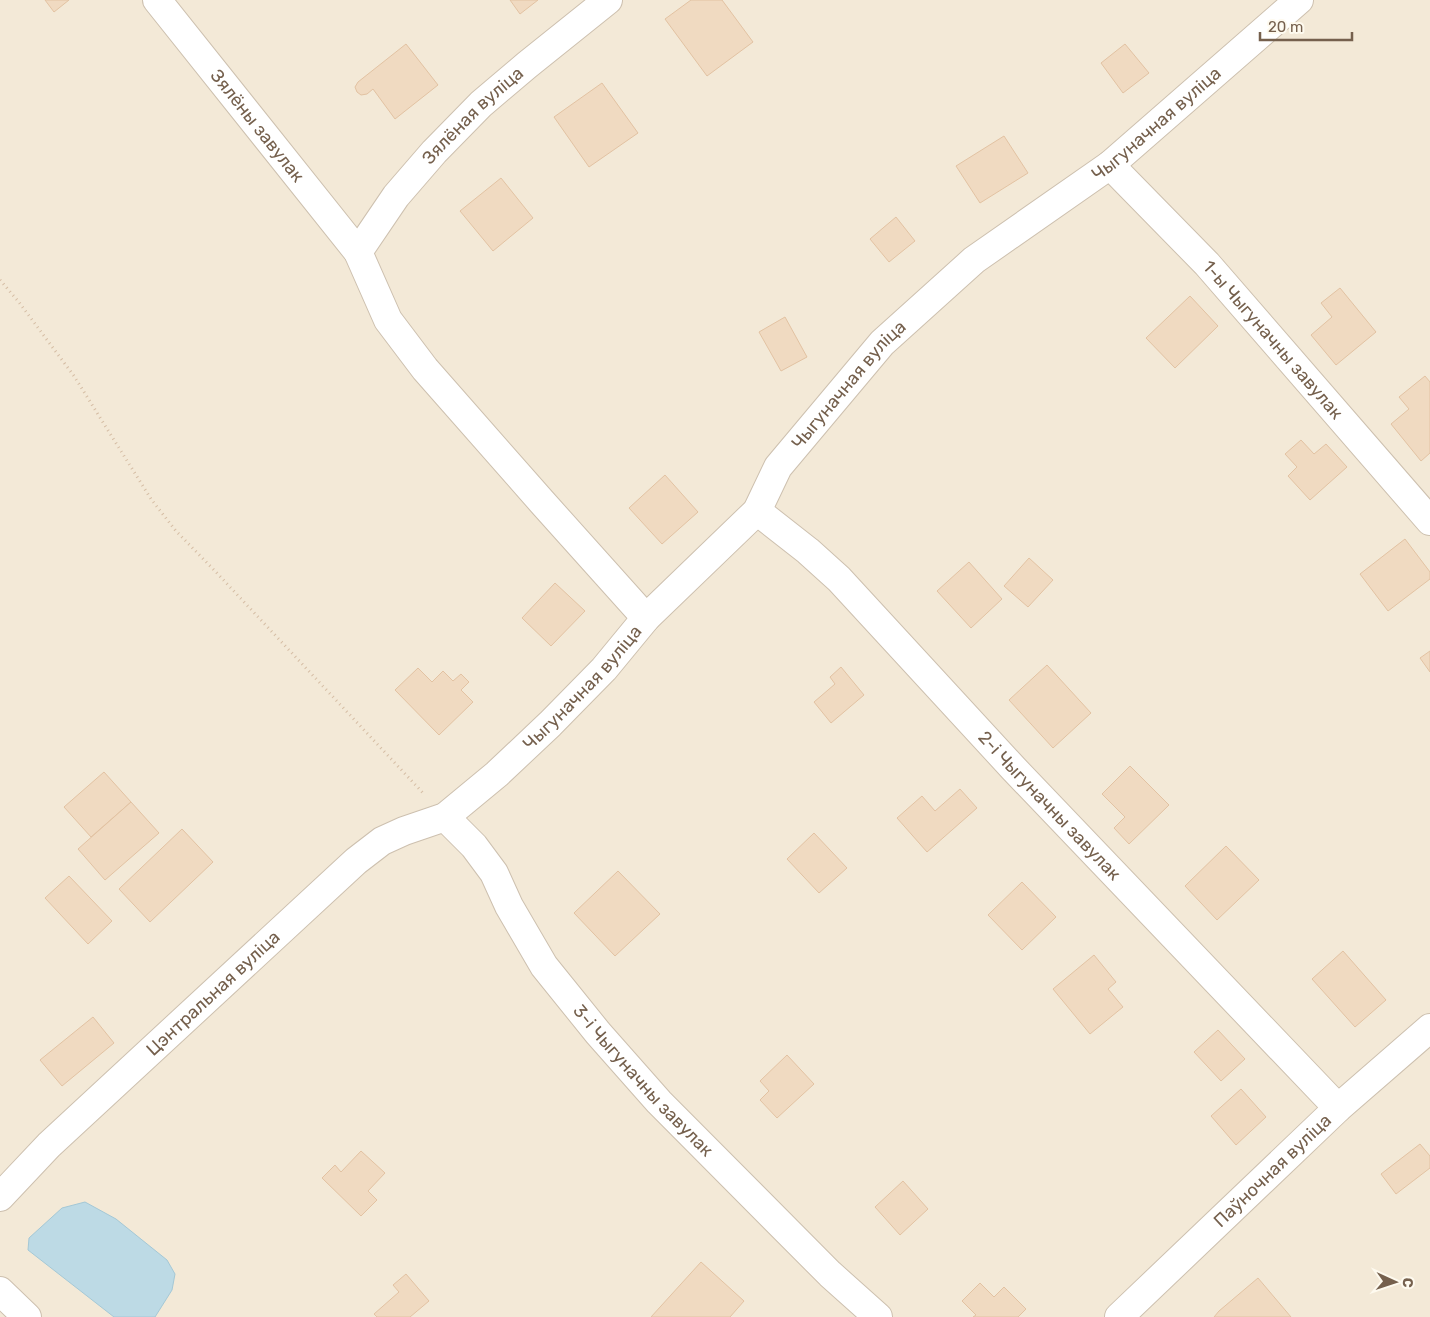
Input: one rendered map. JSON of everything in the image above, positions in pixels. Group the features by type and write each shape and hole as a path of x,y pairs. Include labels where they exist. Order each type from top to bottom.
{"street":[{"name":"Зялёны завулак","path":"157,0 358,252 388,320 426,369 646,618"},
{"name":"Зялёная вуліца","path":"358,252 396,196 434,152 474,111 526,65 608,0"},
{"name":"Чыгуначная вуліца","path":"445,816 497,774 550,724 604,669 646,618 757,511 778,467 882,343 974,260 1110,164 1299,0"},
{"name":"1-ы Чыгуначны завулак","path":"1110,164 1207,264 1430,520"},
{"name":"2-і Чыгуначны завулак","path":"757,511 808,550 839,579 1014,769 1338,1108"},
{"name":"Цэнтральная вуліца","path":"0,1197 49,1145 356,861 382,841 445,816"},
{"name":"3-і Чыгуначны завулак","path":"445,816 474,846 494,873 509,906 544,966 598,1033 659,1102 830,1274 878,1317"},
{"name":"Паўночная вуліца","path":"1119,1317 1338,1108 1430,1028"},
{"path":"0,1291 27,1317"}],"path":[{"path":"0,280 74,376 151,499 176,531 445,816"}],"shaded area":[{"path":"0,0 1430,0 1430,1317 0,1317"}],"water":[{"path":"85,1202 116,1219 167,1260 175,1274 172,1290 155,1317 114,1317 28,1250 29,1238 62,1208"}],"building":[{"path":"45,0 69,0 54,12"},
{"path":"510,0 538,0 520,14"},
{"path":"691,0 722,0 753,42 707,76 665,19"},
{"path":"406,44 438,85 395,119 373,89 367,94 361,95 355,87 358,82"},
{"path":"1125,44 1149,73 1123,93 1101,63"},
{"path":"602,83 638,133 589,167 554,117"},
{"path":"1004,136 1028,173 980,203 956,166"},
{"path":"501,178 533,218 493,251 460,211"},
{"path":"896,217 915,241 889,262 870,239"},
{"path":"1340,288 1376,332 1336,365 1311,335 1332,317 1321,303"},
{"path":"1190,296 1218,326 1175,368 1146,338"},
{"path":"785,317 807,357 781,371 759,332"},
{"path":"1425,376 1430,382 1430,453 1421,461 1391,424 1409,409 1399,397"},
{"path":"1301,440 1314,454 1326,444 1347,467 1310,500 1288,476 1297,467 1285,454"},
{"path":"665,475 698,512 662,544 629,508"},
{"path":"1405,539 1430,572 1430,579 1388,611 1360,574"},
{"path":"1029,558 1053,580 1028,607 1004,586"},
{"path":"969,562 1002,599 971,628 937,591"},
{"path":"555,583 585,611 551,646 522,618"},
{"path":"1430,651 1430,672 1420,658"},
{"path":"1047,665 1091,713 1053,748 1009,700"},
{"path":"841,667 864,695 831,723 814,702 835,684 830,677"},
{"path":"418,668 432,682 443,671 453,681 461,674 469,682 461,690 473,702 439,735 395,690"},
{"path":"1130,766 1169,805 1129,844 1114,828 1125,817 1102,794"},
{"path":"104,772 131,802 91,837 64,807"},
{"path":"960,789 977,808 927,852 897,818 922,796 935,811"},
{"path":"131,802 159,833 105,880 78,849"},
{"path":"182,829 213,862 150,922 119,889"},
{"path":"814,833 847,868 819,893 787,859"},
{"path":"1226,846 1259,880 1217,920 1185,886"},
{"path":"618,871 660,914 615,956 574,913"},
{"path":"69,876 112,921 88,944 45,898"},
{"path":"1022,882 1056,917 1022,950 988,915"},
{"path":"1343,951 1386,1000 1355,1027 1312,979"},
{"path":"1094,955 1116,982 1108,989 1123,1007 1090,1034 1053,989"},
{"path":"93,1017 114,1043 62,1086 40,1060"},
{"path":"1218,1030 1245,1059 1221,1081 1194,1052"},
{"path":"787,1055 814,1084 777,1118 760,1100 769,1091 760,1081"},
{"path":"1241,1089 1266,1117 1236,1145 1211,1116"},
{"path":"1420,1144 1430,1156 1430,1168 1396,1194 1381,1174"},
{"path":"361,1151 385,1173 368,1191 377,1200 361,1216 322,1178 335,1165 341,1172"},
{"path":"903,1181 928,1209 900,1235 875,1207"},
{"path":"701,1262 744,1301 730,1317 651,1317"},
{"path":"406,1274 429,1301 410,1317 377,1317 374,1314 399,1292 393,1285"},
{"path":"1258,1278 1291,1317 1214,1317 1219,1311"},
{"path":"980,1283 994,1297 1004,1287 1026,1309 1018,1317 973,1317 976,1315 962,1301"}]}
